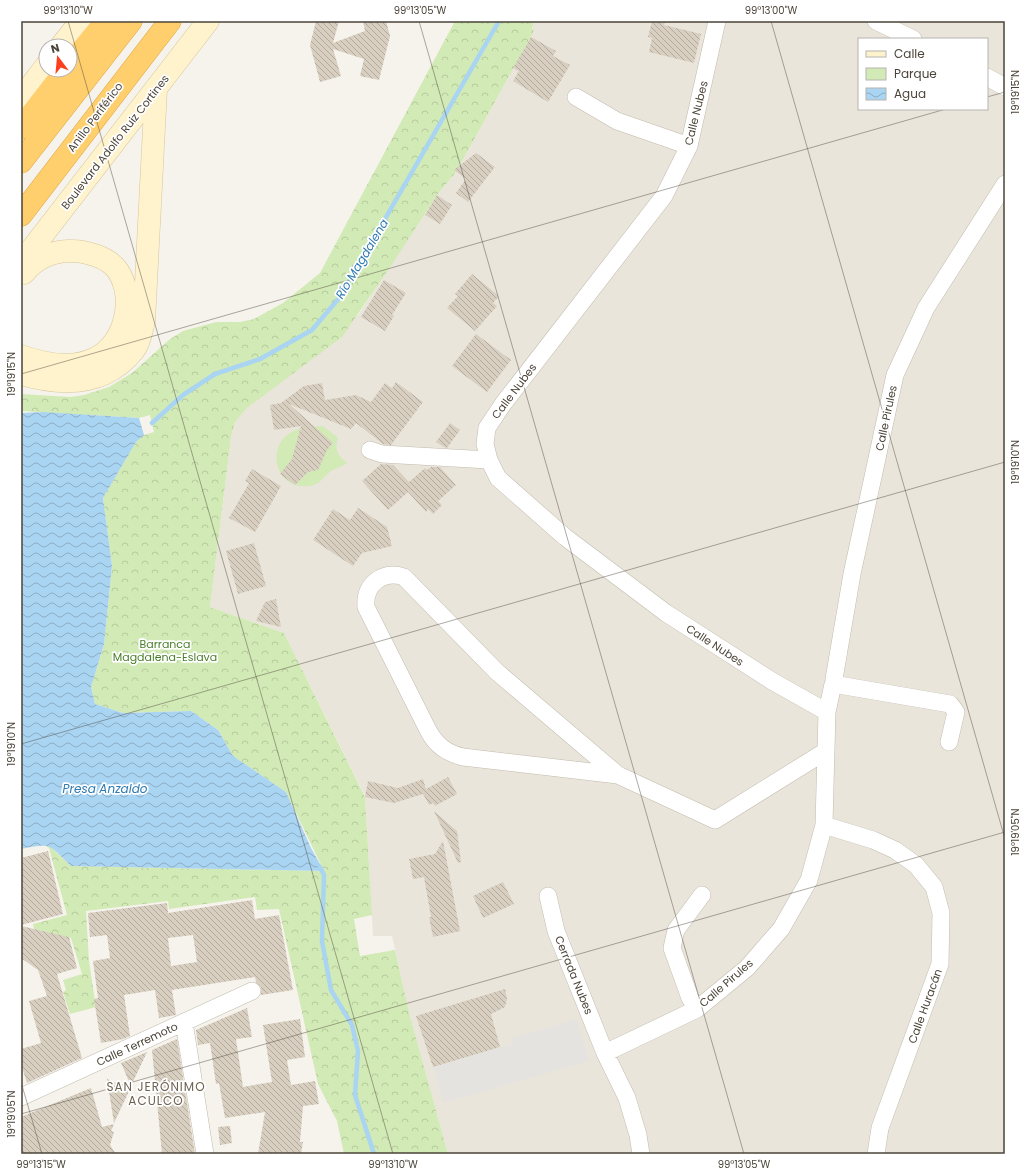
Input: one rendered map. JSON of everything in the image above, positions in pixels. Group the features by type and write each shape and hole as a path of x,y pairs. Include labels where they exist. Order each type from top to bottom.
{"highway":[{"path":"78,44 96,21"},
{"path":"78,55 106,21"},
{"path":"21,162 131,21"},
{"path":"21,192 151,21"},
{"name":"Anillo Periférico","path":"21,215 170,21"},
{"path":"116,90 181,21"},
{"path":"21,116 52,78"},
{"path":"21,128 60,78"}],"main road":[{"path":"67,38 81,21"},
{"name":"Boulevard Adolfo Ruiz Cortines","path":"21,263 208,21"},
{"path":"21,98 38,76"},
{"path":"21,374 42,380 72,383 98,376 120,364 135,349 144,321 156,89"},
{"path":"21,277 33,262 48,254 74,251 90,254 105,260 117,269 124,282 127,308 121,330 112,346 96,358 76,364 54,364 21,356"}],"street":[{"name":"Calle Nubes","path":"718,21 689,146 664,196 503,404 487,428 485,444 489,460 498,478 565,536 615,576 718,648 827,712"},
{"path":"876,21 911,38"},
{"path":"988,78 1005,87"},
{"path":"576,97 617,121 689,146"},
{"name":"Calle Pirules","path":"605,1053 697,1009 747,968 781,929 809,880 824,825 827,712 852,574 895,375 926,308 1005,184"},
{"path":"370,450 382,454 489,460"},
{"path":"618,775 463,757 442,748 429,732 366,607 367,593 374,582 385,575 398,575 404,577 497,672 618,775 715,820 826,751"},
{"path":"833,681 950,704 956,712 949,742"},
{"name":"Calle Huracán","path":"824,825 873,840 895,850 916,865 934,886 941,913 940,964 880,1128 876,1154"},
{"path":"697,1009 690,998 672,948 676,930 702,895"},
{"name":"Cerrada Nubes","path":"548,896 556,931 605,1053 627,1098 638,1135 641,1154"},
{"name":"Calle Terremoto","path":"21,1097 252,991"},
{"path":"184,1022 205,1154"}],"shaded area":[{"path":"534,21 1005,21 1005,1154 448,1154 410,1016 392,936 373,936 365,796 284,633 210,607 231,437 235,422 247,408 358,315 437,195 456,172 534,31 532,29"},
{"path":"577,1019 589,1061 443,1103 433,1067 513,1044 512,1038"}],"green space":[{"name":"Barranca Magdalena-Eslava","path":"455,21 534,21 532,29 534,31 456,172 437,195 393,263 342,337 247,408 235,422 231,437 210,607 284,633 365,797 372,915 354,919 360,956 395,950 410,1016 448,1154 344,1154 337,1121 318,1084 279,909 257,910 255,897 169,909 168,901 86,911 89,961 96,1007 70,1014 63,992 66,990 63,980 82,974 71,938 34,929 33,924 67,915 49,848 44,845 51,847 71,866 324,871 286,792 233,756 218,730 191,711 123,713 95,704 91,687 104,644 112,566 103,498 136,442 144,435 154,432 150,415 139,418 21,411 21,394 71,397 84,395 109,387 132,373 170,339 183,331 216,322 240,322 254,319 283,303 320,273"},
{"path":"323,426 338,438 336,446 338,452 341,458 347,463 331,471 319,482 313,485 297,486 288,481 281,474 277,465 279,445 286,436 296,430 306,427"}],"water":[{"name":"Presa Anzaldo","path":"43,412 139,418 144,435 136,442 103,498 112,566 104,644 91,687 95,704 123,713 191,711 218,730 233,756 286,792 311,848 324,871 71,866 54,849 49,847 39,846 21,849 21,413"}],"building":[{"path":"316,21 339,21 333,43 365,31 363,21 386,21 390,36 379,80 360,76 364,59 333,49 341,76 320,82 310,45"},
{"path":"652,21 665,21 664,25 701,34 694,63 649,52 652,38 648,37"},
{"path":"531,37 556,51 553,56 570,65 548,102 513,81 519,71 513,68"},
{"path":"476,153 495,167 468,202 456,193 466,179 454,170"},
{"path":"437,195 452,205 440,224 425,215"},
{"path":"472,274 499,296 493,303 497,306 475,331 447,308 458,296 455,294"},
{"path":"384,280 406,293 392,315 394,316 385,331 361,317"},
{"path":"476,334 511,360 487,392 452,366"},
{"path":"396,382 423,402 391,445 383,444 356,423 351,429 289,404 333,443 327,450 318,470 308,472 295,485 280,474 292,459 301,426 274,430 270,405 281,403 304,386 322,383 325,400 356,395 371,402 385,383 392,388"},
{"path":"450,423 460,430 447,448 436,442"},
{"path":"381,464 393,465 409,482 425,468 427,470 431,467 440,467 456,485 438,501 442,505 433,514 428,509 426,512 408,492 388,510 362,481"},
{"path":"252,469 281,486 255,532 229,518 249,483 245,481"},
{"path":"358,508 387,527 392,546 362,553 353,566 313,540 333,509 350,520"},
{"path":"254,543 266,586 238,594 226,551"},
{"path":"276,599 281,627 256,621 265,602"},
{"path":"448,777 457,794 435,806 433,803 429,805 423,794 394,803 365,797 368,781 398,788 423,779 426,789"},
{"path":"434,811 457,831 461,862 458,863"},
{"path":"443,841 460,931 433,937 424,877 413,879 409,859 435,854"},
{"path":"48,851 63,914 21,925 21,858"},
{"path":"503,882 514,904 483,918 473,896"},
{"path":"252,900 255,919 279,915 293,990 261,995 261,987 256,982 255,977 172,990 176,1015 159,1018 155,990 124,995 130,1036 123,1039 101,1043 94,999 98,998 93,961 110,958 107,935 90,937 88,913 167,903 168,913","holes":["193,935 197,962 171,966 168,938"]},
{"path":"21,926 69,937 77,968 57,974 82,1058 27,1083 21,1064 21,1049 41,1043 29,1001 47,996 38,970 21,958"},
{"path":"505,989 507,999 505,1007 491,1014 500,1047 433,1067 416,1016"},
{"path":"247,1008 252,1037 236,1039 243,1087 272,1082 263,1025 300,1019 305,1057 287,1060 291,1085 315,1081 319,1104 303,1106 300,1142 303,1142 301,1154 258,1154 265,1112 225,1118 219,1083 216,1084 210,1043 198,1045 196,1030"},
{"path":"177,1039 195,1154 162,1154 152,1050"},
{"path":"147,1052 131,1086 121,1063"},
{"path":"107,1079 130,1089 114,1123"},
{"path":"91,1088 102,1127 114,1124 111,1131 114,1132 110,1145 116,1154 21,1154 21,1117"},
{"path":"230,1126 232,1143 220,1145 218,1127"}],"waterway":[{"name":"Río Magdalena","path":"152,423 183,395 215,374 260,359 312,330 340,297 499,21"},
{"path":"320,867 324,875 322,941 331,990 352,1025 358,1051 355,1095 374,1154"}],"district":[{"name":"SAN JERÓNIMO ACULCO","path":"156,1094"}]}
